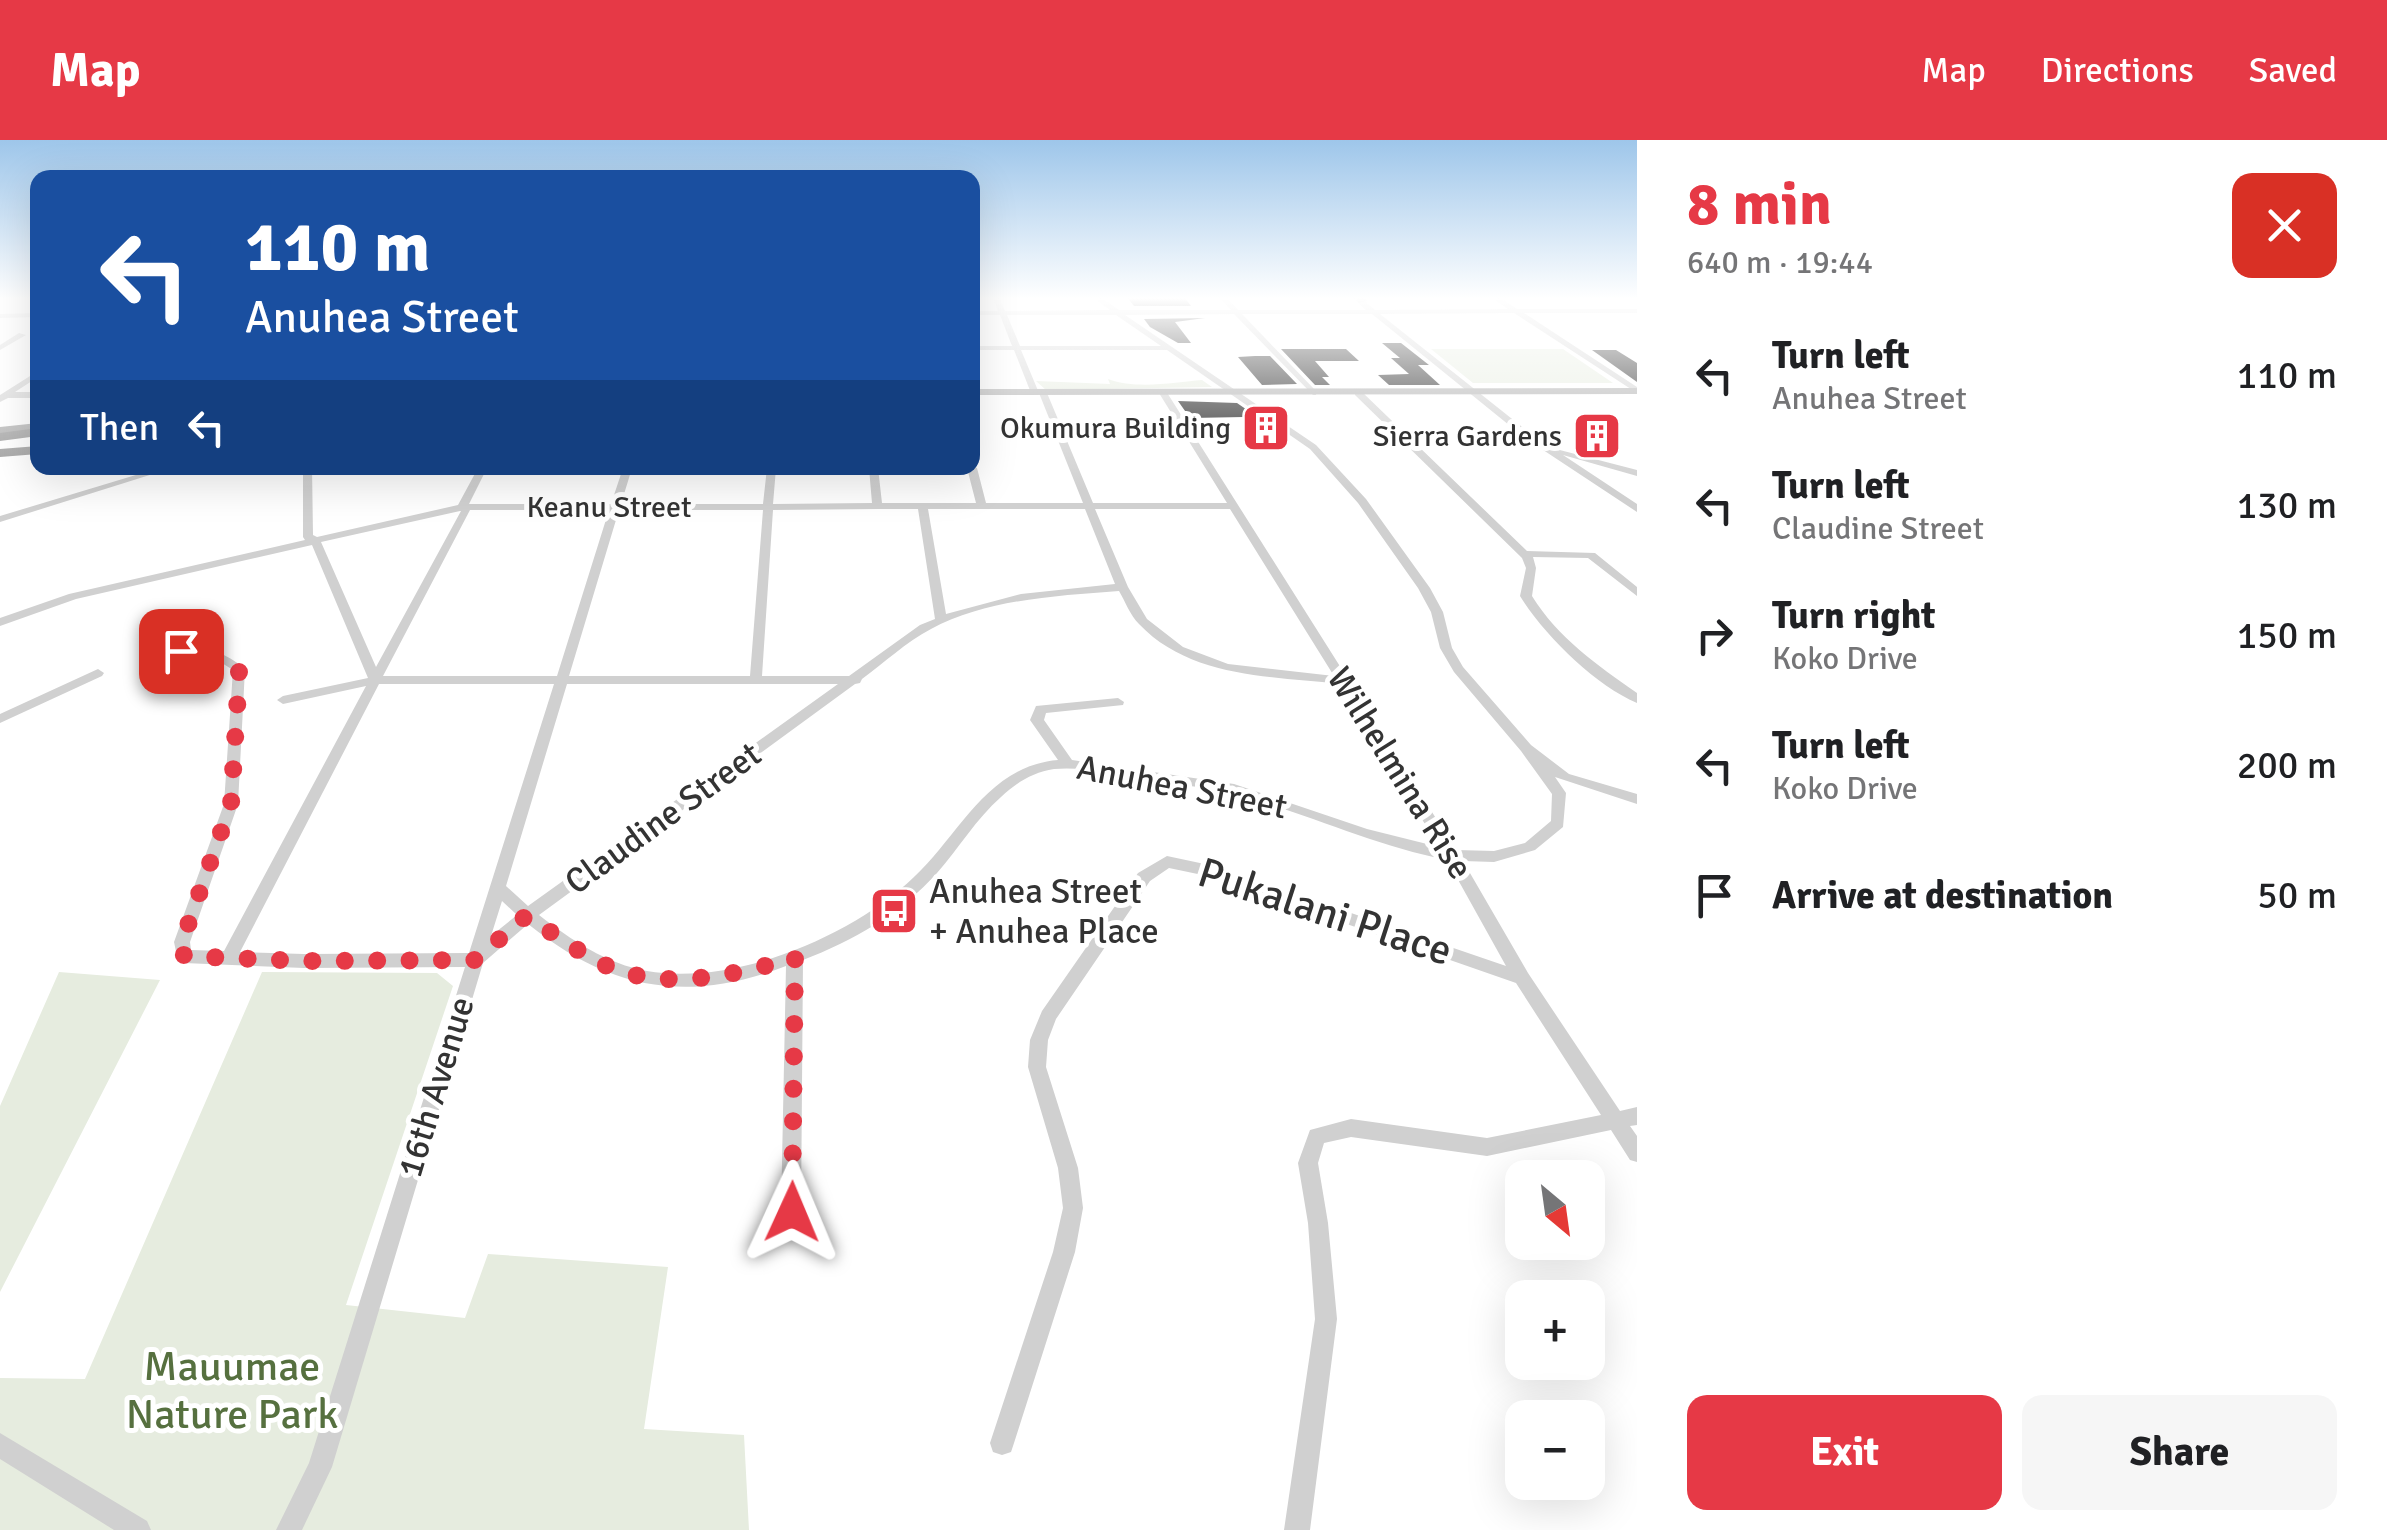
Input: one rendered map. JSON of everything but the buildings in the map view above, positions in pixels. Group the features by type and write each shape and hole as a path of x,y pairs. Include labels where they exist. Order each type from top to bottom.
{"highway":[{"path":"0,442 30,442"},
{"path":"0,442 30,442"}],"main road":[{"path":"980,392 1637,391"}],"street":[{"path":"1024,362 1092,506 1122,586 1142,620 1179,650 1226,667 1342,680"},
{"path":"1188,362 1313,446 1362,501 1434,605 1446,648 1458,669 1526,748 1559,794"},
{"path":"1283,362 1312,393"},
{"path":"1439,362 1542,446 1637,509"},
{"path":"1592,362 1637,391"},
{"path":"2,396 30,378"},
{"name":"Wilhelmina Rise","path":"1163,393 1453,857 1522,978 1627,1118 1637,1153"},
{"path":"1358,393 1524,554 1531,564 1524,592 1532,608 1580,659 1637,699"},
{"path":"2,396 30,395"},
{"path":"1542,446 1637,473"},
{"path":"0,519 143,475"},
{"path":"307,475 308,537 315,540 375,680"},
{"path":"228,959 466,512 462,508 478,475"},
{"name":"16th Avenue","path":"289,1530 320,1468 625,475"},
{"path":"756,679 771,475"},
{"path":"874,475 877,507"},
{"path":"974,475 982,506"},
{"name":"Keanu Street","path":"0,622 73,596 462,508 1233,506"},
{"path":"923,507 941,619"},
{"path":"1524,554 1592,554 1637,592"},
{"name":"Claudine Street","path":"475,960 526,916 924,628 1008,598 1122,586"},
{"path":"181,651 226,659 239,670 231,804 182,942 184,956 475,960"},
{"path":"0,719 98,673"},
{"path":"283,700 375,680 856,680"},
{"path":"1066,763 1038,720 1040,709 1118,702"},
{"path":"1526,748 1549,768 1576,781 1637,799"},
{"name":"Anuhea Street","path":"500,890 526,916 611,968 653,979 747,971 795,958 864,923 918,883 1010,778 1036,766 1066,763 1244,791 1366,834 1453,857 1500,854 1535,844 1558,823 1559,794"},
{"path":"1559,794 1560,783 1576,781"},
{"name":"Pukalani Place","path":"1002,1444 1064,1252 1073,1208 1068,1168 1036,1067 1038,1040 1048,1016 1144,877 1168,862 1214,872 1522,978"},
{"path":"792,1212 795,958"},
{"path":"1297,1530 1326,1320 1318,1223 1308,1163 1317,1136 1351,1128 1487,1147 1627,1118"},
{"path":"0,1445 138,1530"}],"green space":[{"path":"1447,362 1582,362 1613,383 1473,383"},
{"path":"1108,379 1144,385 1202,380 1212,387 1046,390 1036,381 1110,384"},
{"path":"59,972 160,980 0,1292 0,1106"},
{"name":"Mauumae Nature Park","path":"262,972 437,973 453,986 346,1305 465,1318 488,1254 668,1267 644,1429 744,1435 749,1530 0,1530 0,1378 85,1379"}],"place":[{"name":"Okumura Building","path":"1266,428"},
{"name":"Sierra Gardens","path":"1597,436"},
{"name":"Anuhea Street + Anuhea Place","path":"894,911"}],"route":[{"path":"181,651 216,655 239,670 231,804 182,942 184,956 304,961 475,960 526,916 611,968 653,979 747,971 795,958 792,1212"}]}
